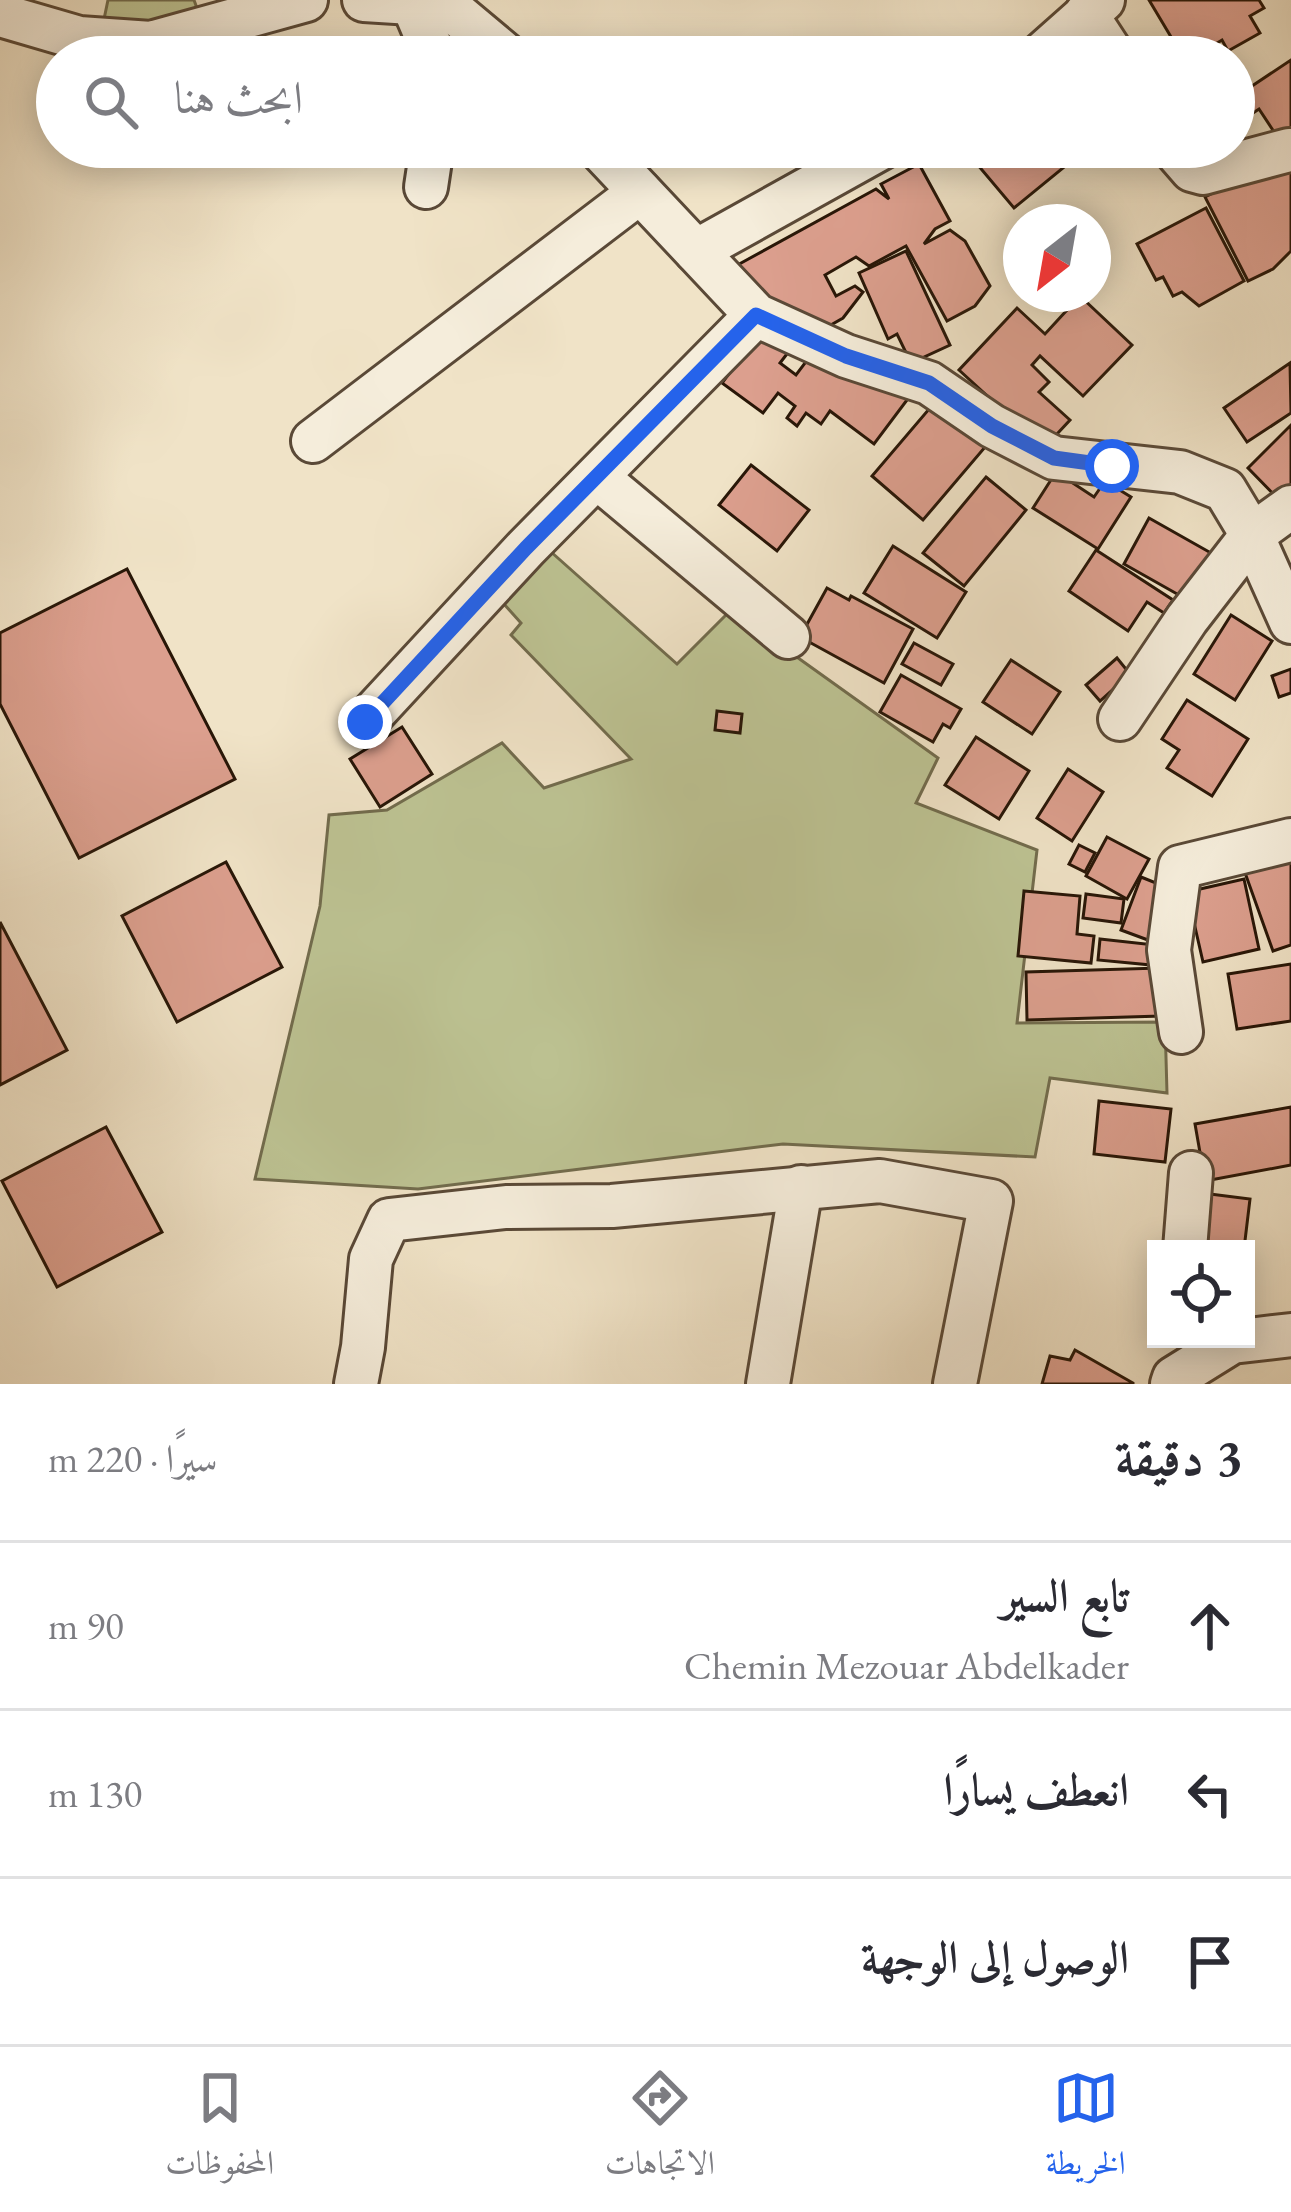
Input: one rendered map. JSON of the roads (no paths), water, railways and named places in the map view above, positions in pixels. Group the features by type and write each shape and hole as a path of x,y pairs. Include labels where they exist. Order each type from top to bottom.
{"street":[{"path":"177,36 306,0"},
{"path":"364,0 425,1 477,36"},
{"path":"425,1 431,36"},
{"path":"1063,36 1095,7 1106,36"},
{"path":"0,15 72,36"},
{"path":"1255,159 1289,150"},
{"path":"618,168 756,315 846,356 929,383 992,426 1054,458 1180,472 1225,490 1252,535 1291,622"},
{"path":"697,250 845,168"},
{"path":"1190,168 1203,173 1222,168"},
{"path":"314,441 640,192"},
{"path":"365,722 526,548 756,315"},
{"path":"598,478 788,637"},
{"path":"1120,719 1187,619 1252,535 1291,507"},
{"path":"1181,1032 1169,950 1180,867 1291,840"},
{"path":"1186,1240 1191,1173"},
{"path":"356,1384 370,1259 389,1220 506,1207 612,1206 880,1181 991,1201 955,1384"},
{"path":"768,1384 801,1187"},
{"path":"1183,1364 1232,1342 1291,1335"}]}
